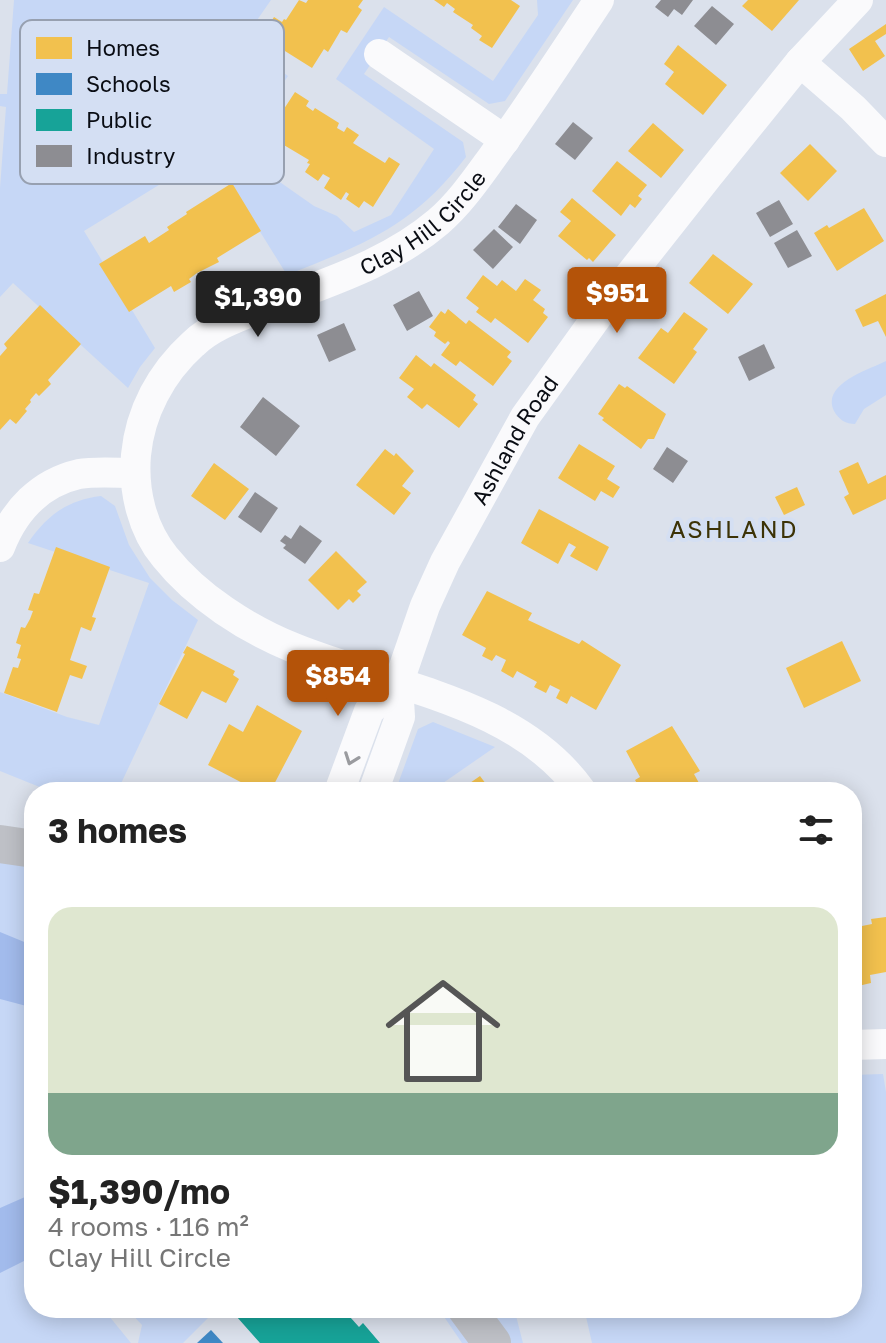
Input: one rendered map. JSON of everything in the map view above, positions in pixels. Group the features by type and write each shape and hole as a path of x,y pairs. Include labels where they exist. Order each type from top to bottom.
{"main road":[{"path":"0,844 24,848"},
{"path":"473,1318 492,1343"}],"street":[{"name":"Clay Hill Circle","path":"573,782 552,760 495,721 465,707 293,648 251,627 210,599 176,571 155,545 140,510 135,473 138,433 151,396 194,343 227,322 372,264 412,243 440,221 463,197 505,140 599,0"},
{"name":"Ashland Road","path":"377,782 400,717 398,684 425,606 445,562 525,417 599,314 800,62 858,0"},
{"path":"379,54 505,140"},
{"path":"800,62 853,108 886,142"},
{"path":"0,547 17,514 34,496 54,482 81,474 135,473"},
{"name":"Ashland Road","path":"343,782 369,711 398,684"},
{"path":"862,1045 886,1044"}],"shaded area":[{"path":"14,0 271,0 257,20 20,20 20,184 161,184 84,231 155,348 128,388 13,283 0,297 0,188 6,107 0,106 0,94 7,94"},
{"path":"537,0 573,0 505,101 489,104 389,37 364,74 463,142 466,157 427,200 386,230 287,275 230,184 283,184 314,206 337,216 354,232 391,215 434,149 336,79 384,7 493,81 538,15"},
{"path":"886,361 886,395 864,409 855,424 840,419 834,411 834,393 848,379"},
{"path":"101,496 115,506 129,545 150,578 198,620 122,782 27,782 0,771 0,692 67,717 99,725 149,583 28,543 59,510"},
{"path":"433,722 495,747 444,782 399,782 418,729"},
{"path":"0,852 24,857 24,1318 111,1318 131,1343 0,1343"},
{"path":"0,932 24,942 24,1005 0,999"},
{"path":"883,1074 886,1092 886,1343 592,1343 586,1318 862,1318 862,1075"},
{"path":"24,1197 24,1261 0,1273 0,1208"},
{"path":"135,1318 208,1318 183,1343 138,1343 142,1325"},
{"path":"445,1318 517,1318 523,1343 462,1343"}],"building: Homes":[{"path":"299,0 306,3 308,0 363,0 358,7 362,10 347,33 341,30 328,52 324,49 312,68 284,50 283,20 284,19"},
{"path":"434,0 511,0 520,6 492,48 479,40 482,36 471,28 473,25 453,12 455,9 447,3 444,7"},
{"path":"748,0 799,0 772,31 742,6"},
{"path":"886,24 886,34 875,41 885,56 863,71 849,49"},
{"path":"678,45 727,85 703,115 665,84 674,72 664,64"},
{"path":"295,92 309,101 306,106 313,111 315,108 339,123 337,128 344,132 347,127 359,135 353,143 385,163 389,157 400,164 373,207 364,201 359,208 346,199 349,194 346,192 341,200 324,188 330,178 323,174 318,181 305,172 309,160 284,145 284,109"},
{"path":"653,123 684,150 661,178 628,151"},
{"path":"810,144 837,171 808,201 780,173"},
{"path":"617,161 647,185 638,196 642,199 635,208 630,204 621,216 592,191"},
{"path":"233,184 261,231 217,258 219,262 197,273 189,279 191,282 174,292 171,286 129,312 99,264 145,236 149,243 169,230 167,227"},
{"path":"572,198 616,235 593,262 558,236 571,221 560,212"},
{"path":"864,208 884,241 837,271 814,233"},
{"path":"713,254 753,284 728,314 689,283"},
{"path":"483,275 497,286 502,280 516,291 525,279 541,290 533,300 545,309 543,313 548,317 528,343 495,318 491,323 476,312 479,308 466,298"},
{"path":"886,294 886,337 878,321 863,327 855,310"},
{"path":"40,305 81,344 48,380 51,384 30,400 25,409 27,411 16,424 10,419 0,430 0,356 7,348 4,344"},
{"path":"448,309 466,324 469,320 511,352 507,357 512,361 493,386 460,361 456,366 441,355 450,343 445,344 434,336 436,332 429,327 441,311 445,314"},
{"path":"684,312 708,329 693,349 697,352 674,384 638,358 661,328 668,333"},
{"path":"416,355 431,367 434,363 476,395 473,400 478,404 459,428 427,404 422,409 407,397 414,389 399,378"},
{"path":"619,384 625,388 627,386 666,414 654,439 648,439 641,449 598,414"},
{"path":"579,444 615,466 607,479 620,487 613,498 601,491 595,501 558,478"},
{"path":"385,449 394,456 396,453 414,471 402,486 411,493 394,515 356,485"},
{"path":"858,462 868,484 886,475 886,499 853,515 844,497 849,494 839,471"},
{"path":"214,463 249,489 225,520 191,496"},
{"path":"797,487 805,505 784,515 775,497"},
{"path":"539,509 609,547 597,571 570,556 576,547 569,543 558,564 521,543"},
{"path":"56,547 110,567 92,617 96,618 91,631 81,627 70,660 87,666 82,679 70,675 57,712 4,693 13,667 18,668 21,659 17,658 21,645 16,643 21,627 25,628 30,619 33,611 28,610 34,593 39,594"},
{"path":"336,551 367,582 357,591 361,595 353,603 349,599 338,610 308,580"},
{"path":"487,591 532,613 528,620 579,644 582,640 621,665 596,710 571,696 567,704 556,698 560,690 550,685 546,693 534,687 537,682 517,671 513,678 501,671 506,660 496,655 492,661 482,656 486,648 462,635"},
{"path":"842,641 861,681 804,708 786,668"},
{"path":"187,646 235,671 233,675 239,679 226,703 202,691 187,719 159,704"},
{"path":"257,705 302,731 275,782 241,782 208,765 229,724 243,732"},
{"path":"672,726 700,771 694,774 698,782 636,782 640,777 626,751"},
{"path":"886,917 886,972 870,975 871,983 862,985 862,926 872,924 871,919"}],"building: Schools":[{"path":"211,1330 223,1343 197,1343"}],"building: Public":[{"path":"238,1318 351,1318 359,1327 363,1323 380,1343 260,1343"}],"building: Industry":[{"path":"661,0 693,0 682,15 674,9 668,17 655,7"},
{"path":"712,6 734,24 716,45 694,26"},
{"path":"573,122 593,138 575,160 555,144"},
{"path":"779,200 793,224 770,237 756,213"},
{"path":"516,204 537,220 520,244 498,227"},
{"path":"494,229 513,247 493,269 473,250"},
{"path":"797,230 812,256 788,268 774,243"},
{"path":"419,291 433,316 407,331 393,305"},
{"path":"344,323 356,350 329,362 317,335"},
{"path":"764,344 775,368 749,381 738,357"},
{"path":"263,397 300,426 276,456 240,427"},
{"path":"667,447 688,461 673,483 653,469"},
{"path":"255,492 278,508 261,533 238,517"},
{"path":"300,525 322,541 305,564 283,548 286,545 280,541 285,535 291,539"}],"district":[{"name":"ASHLAND","path":"734,530"}]}
